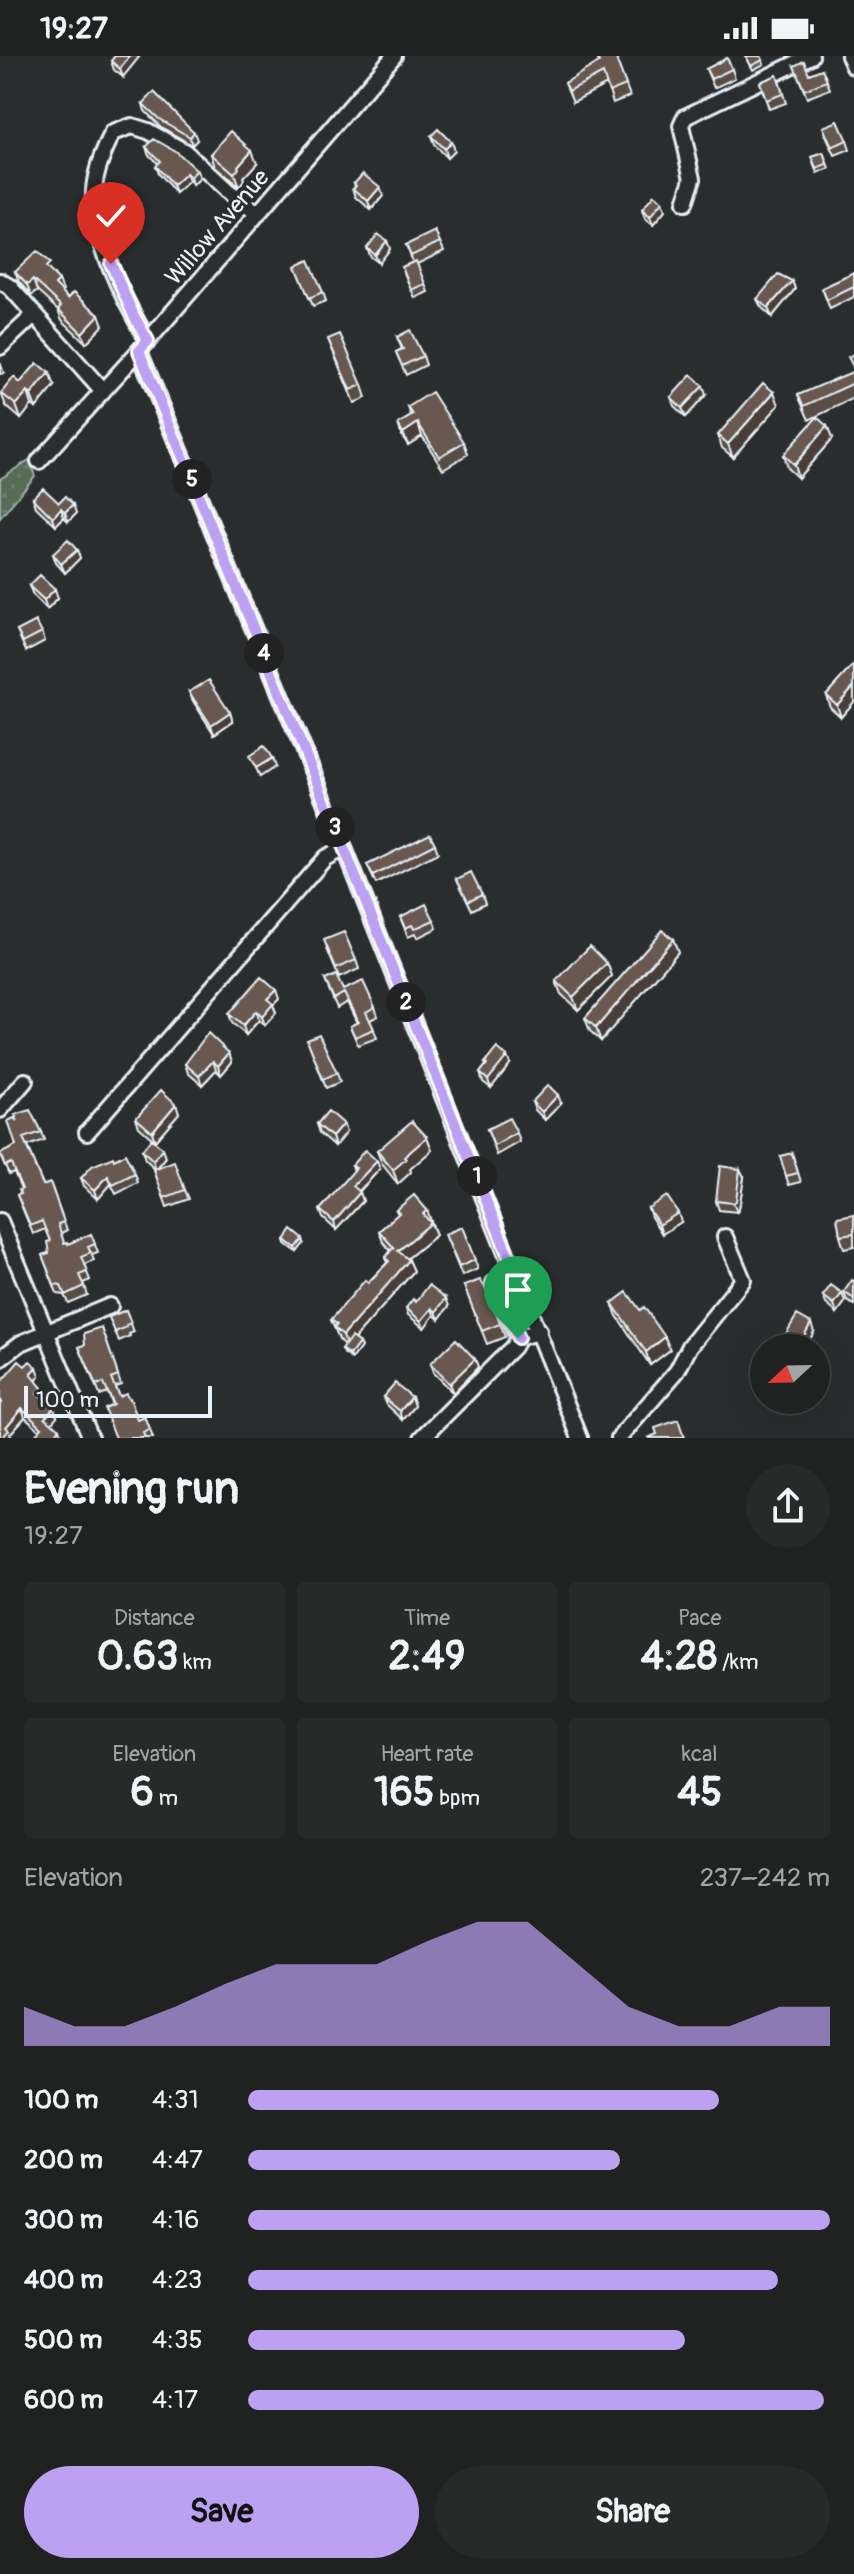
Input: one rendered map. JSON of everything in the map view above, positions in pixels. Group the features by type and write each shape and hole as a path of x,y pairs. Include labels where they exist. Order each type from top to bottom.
{"street":[{"name":"Willow Avenue","path":"39,461 144,346 394,56"},
{"path":"685,203 693,178 681,126 685,117 811,56"},
{"path":"849,56 854,67"},
{"path":"258,214 227,191 184,151 148,131 132,126 113,133 103,153 94,189 97,225 580,1438"},
{"path":"0,281 10,287 103,391"},
{"path":"0,347 34,315"},
{"path":"87,1132 325,858 344,848"},
{"path":"0,1110 25,1081"},
{"path":"0,1221 90,1438"},
{"path":"619,1438 677,1371 697,1337 743,1280 725,1237"},
{"path":"515,1272 494,1283 518,1338"},
{"path":"0,1359 21,1343 110,1306"},
{"path":"422,1438 466,1396 518,1338 539,1331"}],"green space":[{"path":"29,460 35,476 0,518 0,479"}],"building":[{"path":"115,56 130,56 120,69 111,61"},
{"path":"596,56 615,56 626,85 609,92 603,73 569,91 565,83 599,62"},
{"path":"746,56 761,56 763,60 751,66"},
{"path":"727,58 732,69 711,79 706,69"},
{"path":"804,61 809,74 822,69 827,81 804,90 794,66"},
{"path":"777,75 783,94 766,100 760,82"},
{"path":"154,92 194,132 190,137 159,119 143,104"},
{"path":"838,121 847,141 832,148 823,127"},
{"path":"438,129 451,142 444,149 431,136"},
{"path":"231,131 252,150 234,174 211,154"},
{"path":"154,139 175,151 197,171 190,178 186,174 173,186 155,166 160,161 146,147"},
{"path":"824,153 828,165 817,169 812,157"},
{"path":"363,173 380,187 368,201 353,188"},
{"path":"654,195 662,202 650,217 642,210"},
{"path":"435,231 440,242 411,256 406,245"},
{"path":"378,234 387,241 375,255 367,248"},
{"path":"37,251 50,263 46,267 59,280 55,284 68,298 74,292 99,315 82,333 58,309 61,306 33,280 27,285 15,272"},
{"path":"309,260 323,292 309,298 296,266"},
{"path":"416,261 425,284 411,290 402,267"},
{"path":"854,273 854,287 827,300 822,288"},
{"path":"778,274 792,281 768,308 757,299"},
{"path":"410,330 423,356 402,366 396,352 403,349 397,337"},
{"path":"340,334 362,385 350,390 328,339"},
{"path":"854,354 854,368 848,357"},
{"path":"37,363 49,373 31,395 28,392 16,405 1,393 14,377 20,383"},
{"path":"852,372 854,383 804,406 798,395"},
{"path":"691,375 703,386 682,408 671,397"},
{"path":"763,383 774,392 728,444 718,435"},
{"path":"432,392 464,442 439,457 418,423 403,433 398,424 413,415 408,407"},
{"path":"817,417 827,426 794,465 783,455"},
{"path":"43,488 59,503 65,497 73,505 65,513 61,509 53,518 33,498"},
{"path":"68,540 77,550 61,564 53,554"},
{"path":"40,575 55,589 44,600 29,586"},
{"path":"36,621 42,632 23,642 17,631"},
{"path":"854,664 854,686 837,705 826,695"},
{"path":"209,680 230,712 211,725 189,692"},
{"path":"264,746 272,758 256,768 249,756"},
{"path":"430,834 435,844 373,876 367,865"},
{"path":"471,872 482,894 468,901 457,879"},
{"path":"426,904 434,920 414,929 412,925 405,928 400,917"},
{"path":"662,930 673,939 596,1028 585,1018"},
{"path":"344,932 356,960 336,969 324,940"},
{"path":"590,946 607,963 573,997 556,981"},
{"path":"336,975 343,990 363,981 375,1007 366,1012 374,1029 355,1037 350,1026 358,1022 344,993 334,999 325,980"},
{"path":"261,977 276,990 267,999 273,1004 262,1017 256,1011 243,1026 229,1014"},
{"path":"208,1033 229,1053 218,1066 213,1061 199,1076 185,1064"},
{"path":"319,1034 337,1073 323,1079 307,1039"},
{"path":"497,1048 507,1056 488,1080 480,1073"},
{"path":"548,1085 558,1095 542,1112 532,1102"},
{"path":"161,1090 176,1104 152,1132 136,1118"},
{"path":"30,1110 41,1132 23,1138 43,1185 50,1182 64,1222 58,1224 64,1243 91,1234 95,1244 88,1247 91,1253 81,1257 87,1272 79,1275 84,1286 65,1295 61,1286 54,1285 42,1255 49,1253 47,1242 50,1241 42,1221 30,1226 17,1195 21,1194 19,1190 22,1189 11,1163 5,1166 0,1154 16,1146 8,1121 14,1118 18,1122 15,1115"},
{"path":"328,1111 343,1124 332,1137 317,1124"},
{"path":"509,1118 517,1133 494,1146 487,1129"},
{"path":"412,1121 427,1137 393,1170 377,1151"},
{"path":"151,1139 163,1149 153,1161 142,1151"},
{"path":"365,1150 377,1161 353,1186 360,1192 334,1222 320,1210 356,1168 352,1165"},
{"path":"792,1153 798,1173 786,1176 780,1156"},
{"path":"125,1154 135,1174 113,1185 108,1176 95,1190 81,1178 92,1166"},
{"path":"175,1162 185,1190 164,1198 154,1170"},
{"path":"720,1166 740,1169 736,1201 733,1203 716,1201"},
{"path":"414,1195 427,1210 423,1214 431,1223 398,1251 409,1260 343,1335 331,1320 365,1280 368,1283 389,1261 385,1258 395,1249 379,1231 399,1213 396,1210"},
{"path":"667,1196 678,1213 659,1225 648,1208"},
{"path":"854,1215 854,1234 840,1236 837,1218"},
{"path":"462,1227 475,1260 459,1267 445,1234"},
{"path":"292,1230 303,1239 296,1248 285,1240"},
{"path":"480,1280 500,1324 482,1331 464,1286"},
{"path":"852,1280 854,1282 854,1299 844,1292"},
{"path":"429,1285 446,1298 436,1312 432,1308 421,1321 406,1308 413,1299 416,1302"},
{"path":"831,1285 842,1293 834,1304 823,1296"},
{"path":"627,1292 640,1310 644,1307 665,1337 646,1352 612,1303"},
{"path":"126,1310 131,1323 115,1332 109,1317"},
{"path":"797,1315 811,1323 805,1334 786,1334"},
{"path":"102,1328 118,1375 111,1378 119,1396 126,1393 130,1398 138,1420 145,1417 150,1430 143,1433 145,1438 116,1438 104,1408 113,1404 103,1383 96,1386 79,1347 85,1345 84,1334"},
{"path":"351,1337 359,1343 350,1355 342,1349"},
{"path":"456,1339 475,1359 449,1384 430,1364"},
{"path":"19,1361 25,1366 30,1361 37,1367 31,1374 42,1388 37,1393 54,1407 45,1417 59,1429 54,1435 57,1438 35,1438 42,1427 22,1408 6,1427 9,1430 0,1438 0,1383"},
{"path":"395,1383 412,1397 400,1411 383,1397"},
{"path":"678,1420 684,1438 648,1438 657,1434 655,1428"}],"route":[{"path":"111,264 148,341 139,351 515,1272 494,1283 518,1338"}]}
